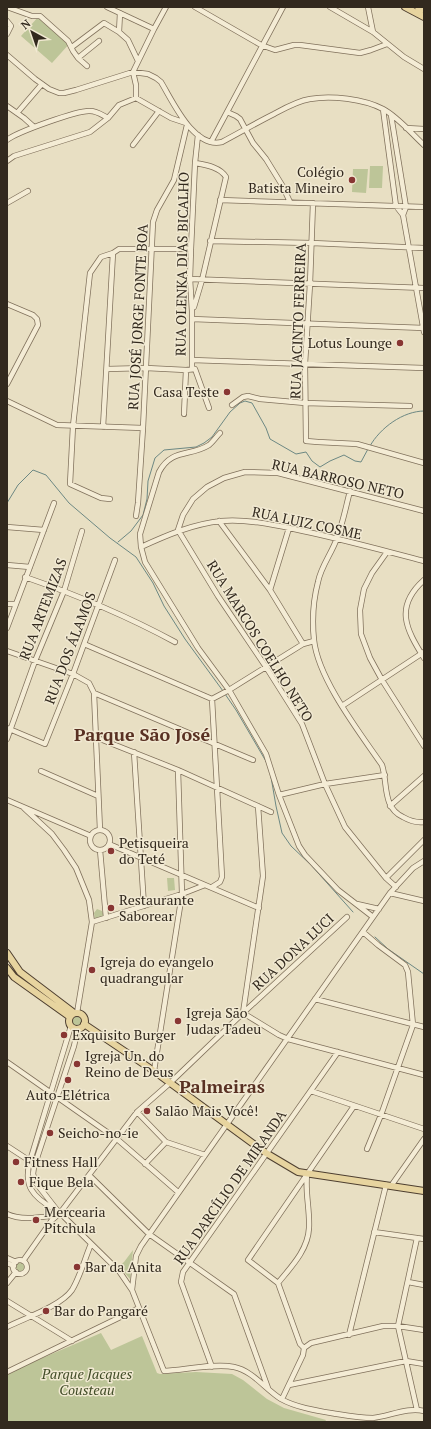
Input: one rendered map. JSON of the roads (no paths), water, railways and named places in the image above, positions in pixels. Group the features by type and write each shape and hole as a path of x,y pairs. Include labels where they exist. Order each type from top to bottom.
{"main road":[{"path":"408,7 424,17"},
{"path":"418,7 424,10"},
{"path":"7,953 20,972 74,1015"},
{"path":"7,968 14,977 74,1015 84,1016 84,1024"},
{"path":"74,1015 70,1022 71,1026 78,1028 84,1024"},
{"path":"84,1024 154,1071 266,1153 298,1172 424,1190"}],"street":[{"path":"7,7 32,16 40,16 68,41 72,47 72,51 87,66"},
{"path":"107,7 154,29"},
{"path":"136,98 136,85 133,72 166,7"},
{"path":"195,7 262,45 275,50 300,45 360,53 387,44"},
{"path":"211,142 283,7"},
{"path":"330,7 372,32 413,64 424,69"},
{"path":"368,7 372,32"},
{"path":"119,32 120,13"},
{"path":"7,21 11,26 7,34"},
{"path":"72,47 104,23 119,32 128,40 138,61"},
{"path":"78,58 99,41"},
{"path":"7,55 49,89 64,93 133,72 148,74 161,82 186,124 198,135 211,142 222,142 292,105 310,99 351,99 372,104 383,109 392,115 424,145"},
{"path":"17,113 42,84"},
{"path":"7,161 14,156 90,132 108,118 119,105 136,98 179,122 186,124"},
{"path":"7,106 34,127"},
{"path":"383,109 396,206 403,215"},
{"path":"7,140 34,127 86,111 97,112 108,118"},
{"path":"133,145 159,111"},
{"path":"227,112 240,119 253,143 266,159 276,175 290,202"},
{"path":"192,319 308,323 424,330 403,215 406,207 392,115"},
{"name":"RUA JOSÉ JORGE FONTE BOA","path":"136,516 143,428 154,216 174,180 186,124"},
{"path":"406,128 424,129"},
{"name":"RUA OLENKA DIAS BICALHO","path":"198,135 195,163 190,279 192,311 192,360 193,369 208,408"},
{"path":"192,311 202,280 226,177 224,174 211,167 195,163"},
{"path":"7,203 28,191"},
{"path":"220,200 424,207"},
{"name":"RUA JACINTO FERREIRA","path":"313,203 305,364 305,439 307,442 357,444 424,463"},
{"path":"210,241 312,243 424,248"},
{"path":"110,499 101,498 70,484 73,426 90,273 101,258 119,249 191,249"},
{"path":"104,427 113,253"},
{"path":"190,279 424,288"},
{"path":"7,304 33,315 37,319 38,325 7,384"},
{"path":"192,360 424,368"},
{"path":"107,369 193,369"},
{"name":"RUA OLENKA DIAS BICALHO","path":"184,414 186,370"},
{"path":"232,405 243,397 248,396 261,400 305,403 410,406"},
{"path":"7,401 57,424 73,426 143,428"},
{"path":"220,433 209,445 176,455 170,458 163,465 159,472 140,534 141,547 145,562 185,628 228,690 266,754 295,837 305,855 338,890 373,917"},
{"name":"RUA BARROSO NETO","path":"178,530 183,515 193,499 207,487 224,478 245,472 278,473 424,511"},
{"path":"350,491 337,539 318,581 314,609 314,641 318,657 342,706 382,765 385,775 387,798 390,806 399,815 411,821 424,822"},
{"path":"7,628 54,503"},
{"name":"RUA LUIZ COSME","path":"141,547 178,530 219,521 239,520 289,528 424,561"},
{"path":"219,521 270,590 303,644"},
{"path":"7,527 44,530"},
{"path":"270,590 289,528"},
{"name":"RUA MARCOS COELHO NETO","path":"178,530 218,596 302,724 325,784 345,827 386,878 396,887"},
{"name":"RUA ARTEMIZAS","path":"7,739 9,729 35,661 64,591 82,531"},
{"path":"387,552 372,573 364,589 360,610 361,634 370,658 382,680 424,746"},
{"name":"RUA DOS ÁLAMOS","path":"9,729 45,744 73,674 115,560"},
{"path":"7,565 30,567"},
{"path":"25,577 122,615 176,642"},
{"path":"342,706 423,655 407,628 406,613 411,596 424,580"},
{"path":"7,604 16,604"},
{"path":"214,698 303,644 314,641"},
{"path":"84,644 214,698"},
{"path":"7,651 73,674 89,683 94,693 100,830"},
{"path":"94,693 253,760"},
{"path":"212,887 220,882 222,877 214,743 214,698"},
{"path":"96,737 178,770 217,789 271,812"},
{"path":"134,752 144,906"},
{"path":"154,1071 182,894 178,770"},
{"path":"41,771 98,796"},
{"path":"280,795 325,784 385,775"},
{"path":"390,806 424,776"},
{"path":"7,800 91,836"},
{"path":"258,806 263,876 243,1013 288,1039 424,1075"},
{"path":"24,808 52,834 64,850 76,868 89,900 92,922 74,1015"},
{"path":"100,830 103,830 110,837 109,844 104,849 100,850 96,849 91,843 91,836 95,831 100,830"},
{"path":"386,878 424,840"},
{"path":"109,844 259,908"},
{"path":"100,850 106,918"},
{"path":"132,1290 136,1256 149,1234 373,917 390,894 413,868 424,861"},
{"path":"92,922 182,894 205,885"},
{"path":"390,894 424,901"},
{"path":"356,903 379,909"},
{"name":"RUA DONA LUCI","path":"23,1261 52,1220 89,1175 137,1112 170,1084 243,1013 347,917"},
{"path":"363,932 405,965 408,972 414,1025 368,1149"},
{"path":"316,999 424,1027"},
{"path":"71,1026 30,1161 27,1175 29,1186 35,1195 58,1213 119,1271 132,1290 164,1371 212,1367 233,1367 248,1372 268,1390 282,1399 323,1411 358,1417 381,1417 417,1410 424,1411"},
{"path":"58,1213 36,1183 33,1174 78,1028"},
{"name":"RUA DARCÍLIO DE MIRANDA","path":"212,1367 181,1282 183,1272 338,1052"},
{"path":"7,1062 117,1139 178,1192"},
{"path":"311,1092 424,1129"},
{"path":"304,1348 300,1344 278,1283 248,1260 354,1106"},
{"path":"137,1112 166,1142 205,1155"},
{"path":"348,1334 374,1232 388,1185 424,1139"},
{"path":"145,1164 166,1142"},
{"path":"7,1146 30,1161"},
{"path":"278,1283 293,1265 308,1239 309,1226 306,1185 308,1174"},
{"path":"89,1175 149,1234 234,1294 268,1390"},
{"path":"7,1214 24,1218 58,1213"},
{"path":"374,1232 424,1239"},
{"path":"417,1410 398,1326 418,1238"},
{"path":"7,1327 54,1305 65,1298 75,1283 91,1244"},
{"path":"7,1258 15,1264 16,1272 7,1283"},
{"path":"7,1264 15,1264 19,1260 23,1261 26,1264 26,1270 23,1273 16,1272"},
{"path":"408,1282 424,1285"},
{"path":"7,1301 72,1341"},
{"path":"7,1372 139,1308"},
{"path":"282,1399 303,1355 304,1348 311,1343 384,1326 398,1326 424,1330"},
{"path":"289,1385 406,1361 424,1364"}],"waterway":[{"path":"118,542 131,531 143,515 147,499 148,481 155,458 164,450 196,447 204,443 212,437 230,412 240,403 245,401 252,403 266,428 270,439 296,454 306,452 312,461 320,467 344,455 355,461 361,462 368,449"},
{"path":"370,446 374,439 386,427 400,417 424,411"},
{"path":"7,503 18,485 33,470 46,475 69,503 110,538 136,557 153,583 164,606 185,639 223,691"},
{"path":"225,694 267,763"},
{"path":"271,777 282,833 291,846 311,865 353,912"},
{"path":"375,937 388,949 424,974"}],"place":[{"name":"Colégio Batista Mineiro","path":"352,180"},
{"name":"Lotus Lounge","path":"400,343"},
{"name":"Casa Teste","path":"227,392"},
{"name":"Petisqueira do Teté","path":"111,851"},
{"name":"Restaurante Saborear","path":"111,908"},
{"name":"Igreja do evangelo quadrangular","path":"92,970"},
{"name":"Igreja São Judas Tadeu","path":"178,1021"},
{"name":"Exquisito Burger","path":"64,1035"},
{"name":"Igreja Un. do Reino de Deus","path":"77,1064"},
{"name":"Auto-Elétrica","path":"68,1080"},
{"name":"Salão Mais Você!","path":"147,1111"},
{"name":"Seicho-no-ie","path":"50,1133"},
{"name":"Fitness Hall","path":"16,1162"},
{"name":"Fique Bela","path":"21,1182"},
{"name":"Mercearia Pitchula","path":"36,1220"},
{"name":"Bar da Anita","path":"77,1267"},
{"name":"Bar do Pangaré","path":"46,1311"}],"district":[{"name":"Parque São José","path":"142,735"},
{"name":"Palmeiras","path":"222,1087"}],"park label":[{"name":"Parque Jacques Cousteau","path":"87,1382"}]}
